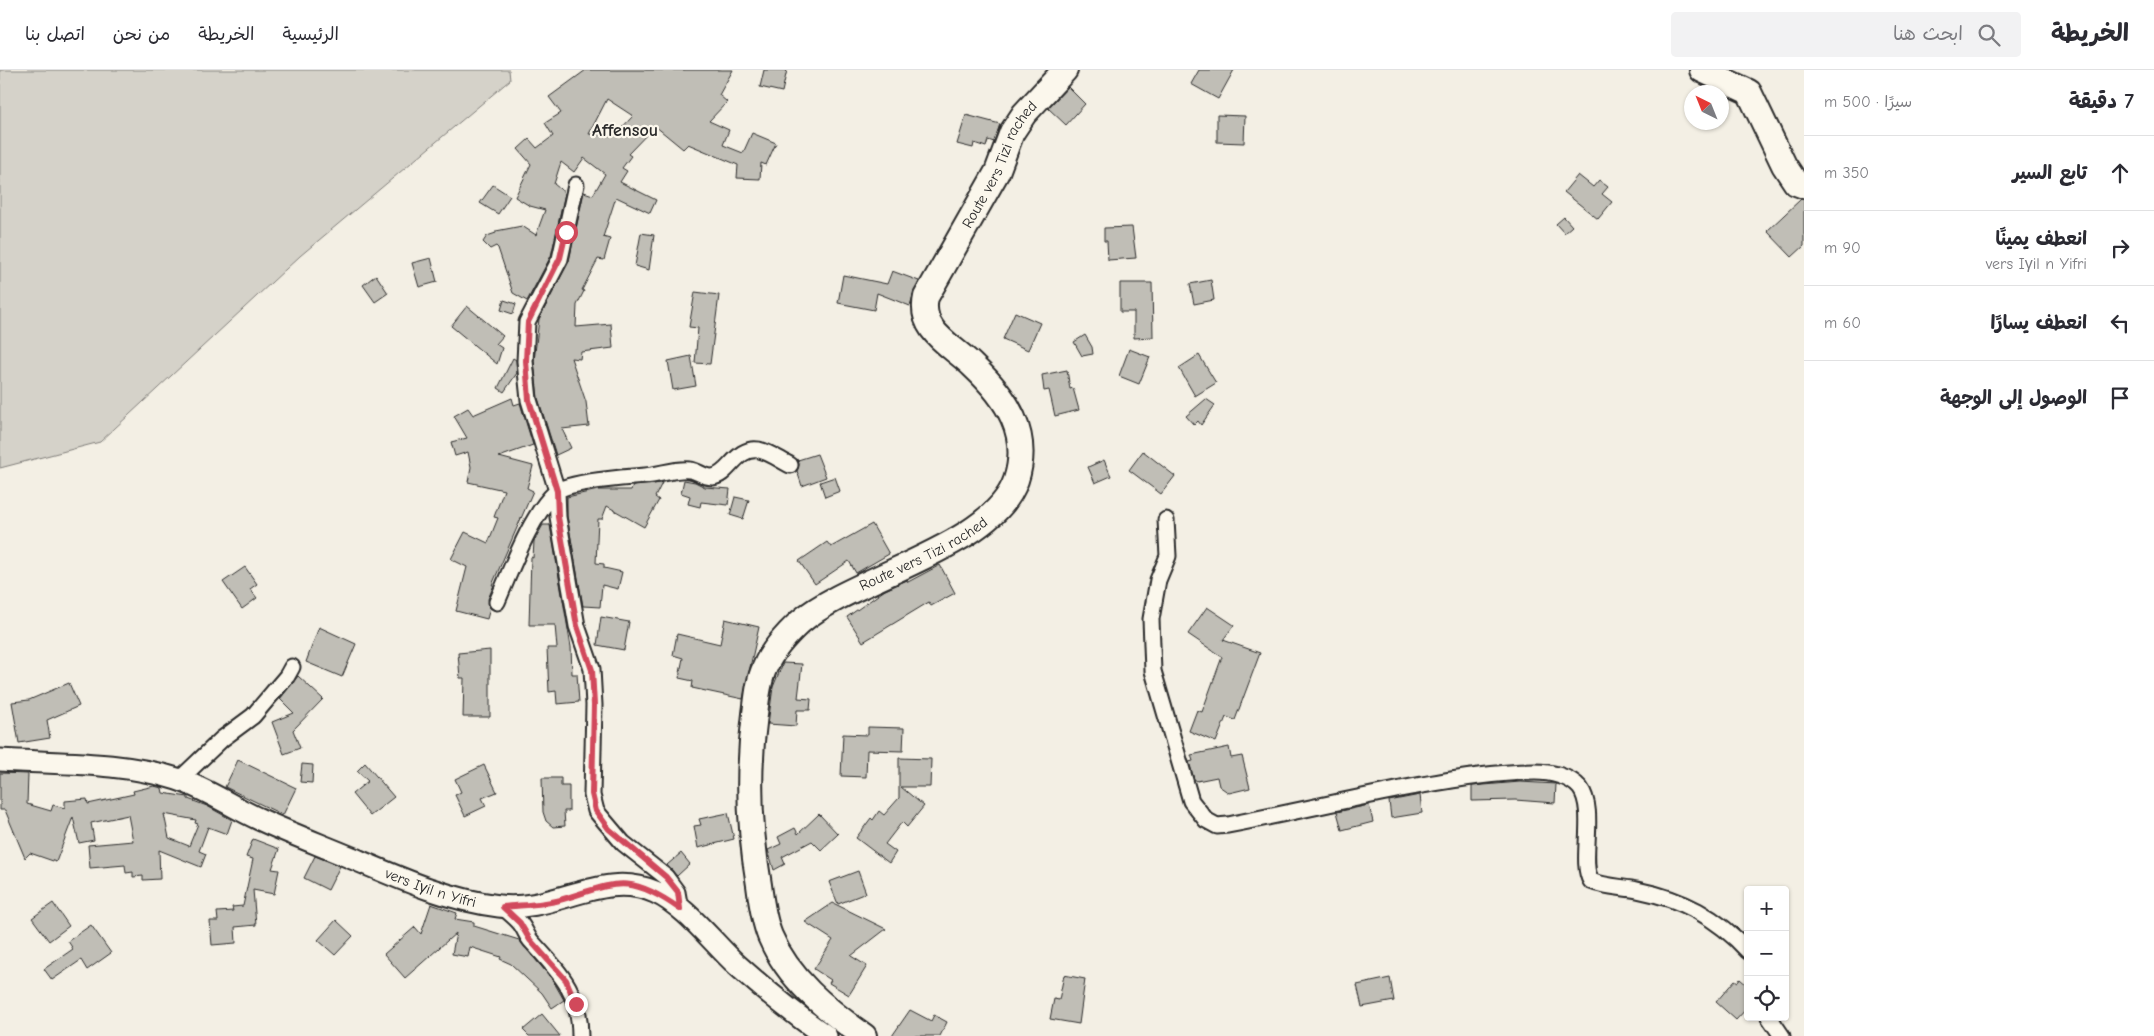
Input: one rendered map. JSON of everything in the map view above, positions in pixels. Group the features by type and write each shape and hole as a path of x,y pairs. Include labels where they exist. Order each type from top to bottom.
{"main road":[{"name":"Route vers Tizi rached","path":"864,1036 803,987 786,965 770,936 751,838 749,776 758,692 764,668 780,642 805,618 838,596 899,570 955,539 994,512 1006,499 1015,482 1021,440 1012,414 973,366 949,348 934,331 927,321 924,306 926,297 997,172 1012,132 1030,107 1065,70"},
{"path":"1702,70 1748,92 1784,165 1796,183 1804,186"},
{"name":"vers Iγil n Yifri","path":"0,760 62,764 107,764 179,780 259,820 417,884 475,903 503,907 558,900 599,887 622,884 638,886 658,893 680,909 738,965 826,1036"}],"street":[{"path":"576,185 560,258 528,322 526,361 529,400 557,491 558,517 577,626 592,670 594,705 592,786 596,811 623,842 666,877 678,892 680,909"},
{"path":"497,602 525,540 544,505 557,491 609,479 690,470 704,477 717,476 723,472 734,458 750,450 758,450 790,464"},
{"path":"1166,520 1168,556 1158,580 1151,620 1152,671 1191,801 1206,820 1217,826 1228,825 1465,777 1536,772 1558,775 1578,786 1584,795 1588,828 1588,872 1591,881 1678,901 1708,915 1732,934 1744,947"},
{"path":"179,780 222,739 253,716 287,676 292,667"},
{"path":"503,907 520,923 530,940 566,980 576,1004 580,1036"},
{"path":"1771,1021 1782,1036"}],"shaded area":[{"path":"0,70 509,70 510,80 300,256 100,442 0,468"}],"building":[{"path":"586,70 733,70 719,95 727,102 709,121 729,130 723,145 743,153 752,133 776,143 766,165 761,163 760,179 737,178 738,165 688,144 683,149 655,126 628,154 631,156 622,168 627,171 620,182 656,200 650,213 616,197 603,237 610,239 604,260 598,259 582,290 584,291 577,305 576,327 611,324 613,348 581,352 580,359 571,358 586,402 589,426 562,429 571,448 556,455 538,398 534,361 539,319 569,261 584,192 593,195 605,174 584,158 574,172 561,162 554,184 565,193 551,256 527,301 513,293 498,248 496,246 490,249 483,242 487,236 496,233 496,231 522,226 536,235 545,210 530,206 515,197 531,164 518,149 529,139 537,148 553,136 545,123 561,113 549,97","holes":["607,99 633,116 614,136 589,134"]},
{"path":"764,70 787,70 782,92 760,87"},
{"path":"1199,70 1234,70 1218,99 1191,84"},
{"path":"1068,87 1085,104 1066,125 1048,108"},
{"path":"966,115 1000,124 994,142 988,140 986,147 974,143 973,148 957,144"},
{"path":"1217,115 1245,116 1244,143 1217,142"},
{"path":"1578,175 1593,187 1599,180 1608,187 1602,194 1612,202 1598,219 1564,192"},
{"path":"493,185 510,196 498,214 480,203"},
{"path":"1801,199 1804,199 1804,246 1792,257 1767,231"},
{"path":"1564,217 1572,226 1564,233 1556,224"},
{"path":"1132,227 1136,258 1108,260 1107,241 1104,241 1104,228"},
{"path":"641,233 654,235 649,270 635,266"},
{"path":"431,258 437,282 419,287 412,263"},
{"path":"892,271 919,281 910,306 877,293 874,310 838,303 843,275 887,284"},
{"path":"376,275 388,293 375,302 363,285"},
{"path":"1211,280 1214,300 1194,304 1190,284"},
{"path":"1120,283 1152,283 1153,337 1134,338 1134,312 1120,312"},
{"path":"695,292 719,295 710,364 695,363 698,328 689,327"},
{"path":"504,300 516,304 513,314 501,310"},
{"path":"467,306 503,336 496,344 502,348 497,364 451,326"},
{"path":"1015,312 1040,323 1028,350 1003,339"},
{"path":"1085,335 1092,347 1093,354 1082,356 1074,342"},
{"path":"1129,349 1150,357 1139,384 1119,376"},
{"path":"1199,355 1216,383 1195,396 1179,368"},
{"path":"691,356 696,386 673,390 668,361"},
{"path":"513,358 516,360 517,373 504,392 498,388"},
{"path":"1067,370 1070,389 1073,388 1079,410 1055,416 1049,390 1044,391 1042,375"},
{"path":"512,398 514,405 520,403 533,445 499,457 533,466 527,488 533,491 492,585 494,585 488,599 490,608 487,619 456,611 467,567 451,559 465,532 488,543 498,518 494,517 504,490 468,482 471,467 468,452 455,456 451,442 467,438 454,416 468,408 473,415"},
{"path":"1206,399 1215,405 1201,425 1198,421 1194,425 1186,416"},
{"path":"1143,451 1175,476 1161,494 1129,470"},
{"path":"817,454 826,477 802,486 797,471 798,460"},
{"path":"1104,460 1111,476 1095,483 1088,467"},
{"path":"835,477 840,491 825,497 820,482"},
{"path":"684,480 695,482 705,487 730,489 728,505 701,502 700,507 688,504 690,496 681,493"},
{"path":"662,483 655,497 659,500 644,527 607,506 602,519 598,519 596,563 604,564 604,568 622,572 618,589 602,585 600,607 583,606 567,516 567,497 598,490 631,490 633,486"},
{"path":"735,497 749,500 743,519 730,515"},
{"path":"872,524 889,554 856,573 849,561 815,584 799,561 827,542 831,547"},
{"path":"543,525 550,525 571,647 572,674 577,674 579,702 557,704 556,691 549,692 547,648 557,648 555,625 529,625 531,557 533,558 534,541"},
{"path":"940,565 955,593 931,606 929,602 863,642 847,617 885,590 907,580 908,582"},
{"path":"245,567 257,584 250,589 257,598 242,609 223,582"},
{"path":"1207,607 1234,625 1223,640 1260,653 1235,720 1226,717 1216,742 1189,731 1197,710 1202,712 1222,657 1188,634"},
{"path":"601,617 629,622 624,650 597,645"},
{"path":"725,619 759,627 743,699 692,688 693,681 679,678 683,658 673,655 677,634 720,644"},
{"path":"319,627 356,644 342,677 306,662"},
{"path":"490,650 490,717 463,717 464,678 460,678 458,653"},
{"path":"783,663 802,664 798,698 811,699 810,710 797,710 796,726 768,724 773,687"},
{"path":"298,676 323,699 293,730 300,748 284,754 272,722 294,713 280,699"},
{"path":"69,683 79,706 47,720 50,738 19,743 12,702 29,700"},
{"path":"868,727 904,728 903,751 867,750 866,777 841,776 843,734 868,735"},
{"path":"1229,747 1231,758 1242,756 1250,788 1229,793 1219,786 1217,777 1197,781 1194,779 1189,762 1193,761 1191,755"},
{"path":"899,758 931,759 930,787 901,787 924,806 907,827 902,822 885,844 896,852 889,863 856,838 871,818 873,820 879,811 884,815 899,798"},
{"path":"238,760 296,788 283,815 225,787"},
{"path":"365,763 394,797 370,816 352,794 368,781 357,771"},
{"path":"302,764 313,765 312,783 300,782"},
{"path":"484,765 497,792 482,798 486,806 465,816 455,795 461,792 455,779"},
{"path":"0,773 28,774 27,804 51,811 53,805 65,808 65,801 87,799 88,804 134,794 133,791 154,786 162,788 163,793 188,797 188,799 207,806 232,820 227,834 208,827 199,851 206,854 201,867 159,850 160,879 143,880 143,876 133,877 133,872 126,873 125,865 90,868 88,845 133,841 128,815 91,823 94,840 79,843 73,817 56,862 30,853 25,858 5,810 0,810","holes":["164,814 196,820 195,823 198,824 189,846 169,838"]},
{"path":"542,778 561,778 561,786 569,786 569,811 564,811 565,826 553,827 546,821 543,812"},
{"path":"1520,782 1556,784 1555,803 1515,800 1472,801 1472,786"},
{"path":"1420,795 1422,813 1391,818 1389,801"},
{"path":"1369,805 1373,822 1342,830 1337,812"},
{"path":"728,813 734,839 698,848 694,826 701,825 699,819"},
{"path":"819,814 838,834 821,850 812,841 782,857 785,864 774,870 768,850 781,844 778,837 795,828 798,834"},
{"path":"253,839 279,849 272,869 279,870 274,894 253,890 256,925 235,927 236,943 212,945 210,921 218,921 217,912 233,911 232,907 243,906 253,859 246,857"},
{"path":"681,853 690,864 677,876 667,865"},
{"path":"315,856 340,866 328,890 304,878"},
{"path":"858,871 866,893 838,904 829,882"},
{"path":"53,903 69,926 49,941 32,918"},
{"path":"833,903 886,929 851,956 867,966 849,995 829,983 831,980 814,969 833,940 805,922"},
{"path":"431,904 457,913 455,919 474,922 474,926 519,940 552,979 564,1000 552,1008 542,993 511,964 500,959 501,957 470,947 468,957 452,954 456,933 405,978 384,954 415,927 421,934"},
{"path":"336,920 353,936 335,955 318,940"},
{"path":"91,925 111,953 87,970 81,960 52,980 44,969 73,949 68,941"},
{"path":"1064,975 1085,979 1079,1024 1050,1019 1054,999 1059,1000"},
{"path":"1390,978 1394,1001 1362,1007 1357,985"},
{"path":"1740,979 1744,982 1744,1011 1736,1020 1716,1002 1735,980 1738,982"},
{"path":"910,1010 931,1021 934,1015 947,1022 940,1036 892,1036"},
{"path":"542,1014 560,1036 529,1036 523,1030"}],"district":[{"name":"Affensou","path":"625,130"}],"route":[{"path":"566,232 560,258 528,322 526,361 529,400 557,491 558,517 577,626 592,670 594,705 592,794 596,811 609,829 666,877 678,892 680,909 658,893 638,886 622,884 599,887 558,900 503,907 520,923 530,940 566,980 576,1004"}]}
